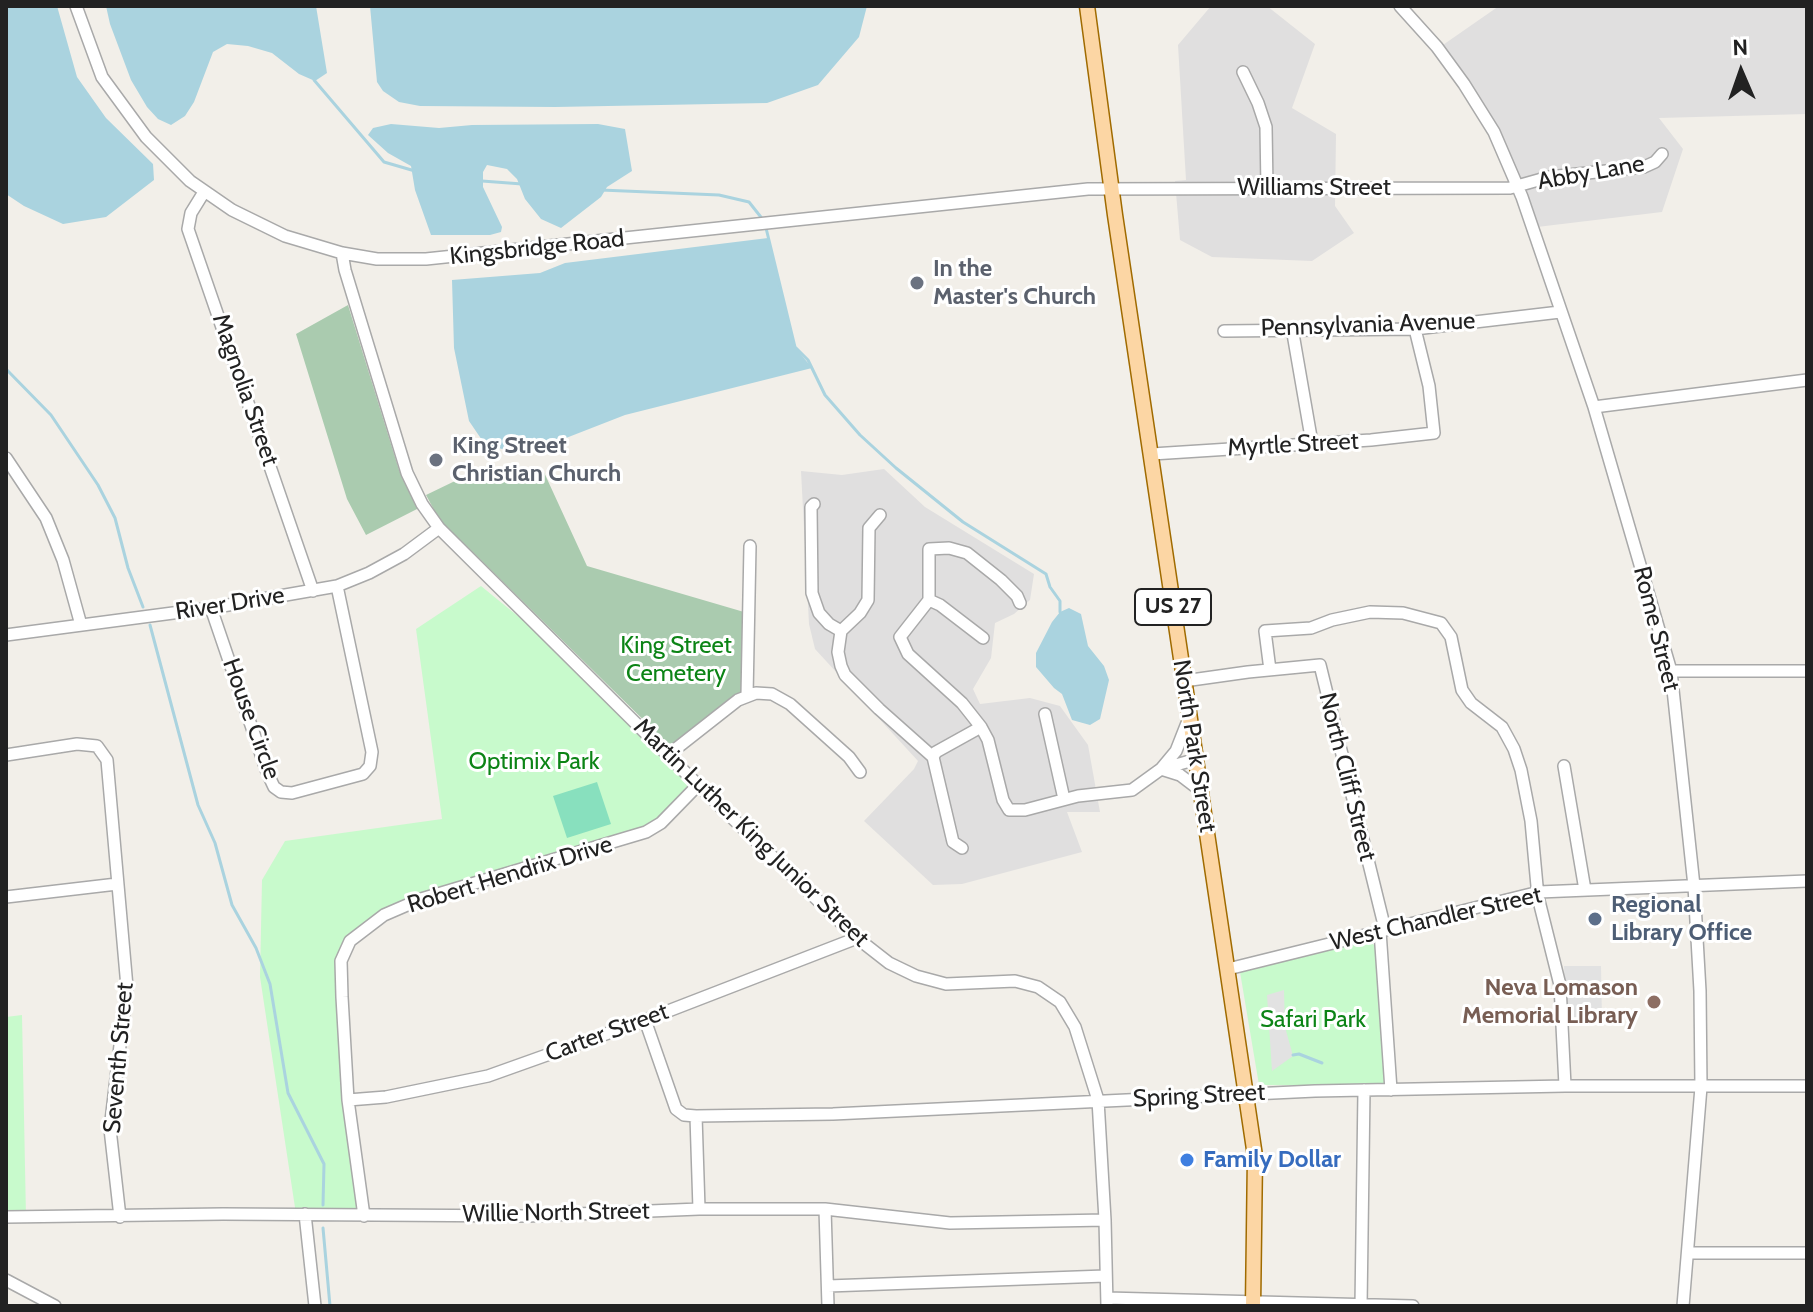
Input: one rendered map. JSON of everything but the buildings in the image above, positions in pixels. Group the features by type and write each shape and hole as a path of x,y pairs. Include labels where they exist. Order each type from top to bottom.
{"main road":[{"name":"US 27","path":"1087,6 1111,188"},
{"name":"North Park Street","path":"1111,188 1255,1156 1253,1304"}],"street":[{"name":"Kingsbridge Road","path":"76,6 102,77 146,137 173,165 204,192 261,225 308,244 342,253 377,259 426,259 1111,188"},
{"name":"Rome Street","path":"1400,6 1437,47 1464,84 1494,132 1518,188 1594,407 1671,671 1694,886 1700,991 1701,1087 1683,1306"},
{"path":"1243,72 1266,127 1267,188"},
{"name":"Abby Lane","path":"1518,188 1549,177 1644,167 1662,154"},
{"name":"Williams Street","path":"1111,188 1518,188"},
{"name":"Magnolia Street","path":"204,192 191,213 188,229 313,591"},
{"name":"Martin Luther King Junior Street","path":"342,253 407,473 422,504 439,528 698,785 857,938 889,963 916,976 946,984 1015,981 1038,987 1060,1002 1075,1027 1098,1100 1107,1302"},
{"name":"Pennsylvania Avenue","path":"1224,331 1415,329 1560,312"},
{"path":"1292,328 1312,443"},
{"name":"Myrtle Street","path":"1152,454 1434,433 1429,386 1415,329"},
{"path":"1594,407 1807,380"},
{"path":"6,458 46,518 63,560 81,625"},
{"path":"814,504 811,507 812,593 819,613 841,631"},
{"path":"880,515 869,528 868,600 860,613 841,631 838,652 845,675 933,757 953,842 962,848"},
{"name":"River Drive","path":"6,635 211,608 337,586 404,554 439,528"},
{"path":"747,696 750,546"},
{"path":"1020,603 1001,580 967,553 949,548 929,549 929,600 900,637 902,645 917,664 962,703 981,727 988,740 1003,800 1009,810 1025,810 1064,799 1132,790 1161,769 1176,751 1189,718"},
{"name":"House Circle","path":"211,608 267,772 274,787 281,792 292,793 363,774 370,766 372,752 337,586"},
{"path":"929,600 983,638"},
{"path":"1270,670 1265,631 1311,628 1370,612 1403,613 1441,623 1451,637 1462,690 1471,703 1502,727 1514,749 1531,821 1539,892 1560,985 1565,1086"},
{"name":"North Cliff Street","path":"1184,681 1320,665 1383,930 1391,1090"},
{"path":"1671,671 1807,671"},
{"path":"668,755 710,719 756,693 774,695 790,704 849,757 860,772"},
{"path":"1045,714 1064,799"},
{"path":"933,757 936,752 981,727"},
{"name":"Seventh Street","path":"6,755 77,744 97,746 107,760 127,987 110,1129 120,1217"},
{"path":"1161,769 1197,759"},
{"path":"1564,766 1585,890"},
{"path":"1161,769 1180,775 1201,791"},
{"name":"Robert Hendrix Drive","path":"364,1216 348,1100 341,961 350,941 384,915 421,899 646,832 661,823 698,785"},
{"name":"West Chandler Street","path":"1228,969 1539,892 1807,881"},
{"path":"6,897 117,884"},
{"name":"Carter Street","path":"348,1100 386,1097 488,1076 645,1020 857,938"},
{"path":"645,1020 676,1109 684,1115 696,1116 699,1209"},
{"name":"Spring Street","path":"696,1116 833,1114 1246,1093 1565,1086 1807,1086"},
{"path":"1361,1305 1364,1090"},
{"name":"Willie North Street","path":"6,1217 305,1214 528,1216 699,1209 825,1209 950,1223 1105,1220"},
{"path":"825,1209 828,1306"},
{"path":"305,1214 315,1306"},
{"path":"1688,1253 1807,1253"},
{"path":"828,1286 1105,1276"},
{"path":"6,1280 55,1306"},
{"path":"1107,1302 1413,1306"}],"shaded area":[{"path":"1211,6 1267,6 1315,44 1292,108 1336,134 1335,206 1354,233 1312,261 1212,257 1180,240 1175,181 1186,180 1178,45"},
{"path":"1499,6 1807,6 1807,114 1659,118 1683,149 1662,212 1537,227 1516,172 1440,47"},
{"path":"884,469 925,507 1034,574 1030,600 1014,614 995,623 991,658 973,689 980,704 1030,698 1060,706 1088,745 1100,812 1067,812 1082,852 962,884 933,885 864,821 918,761 815,649 809,624 801,471 842,475"},
{"path":"1564,966 1601,966 1602,1021 1566,1022"},
{"path":"1284,990 1285,1027 1293,1056 1272,1071 1267,995"}],"green space":[{"path":"348,305 399,470 419,508 366,535 347,499 296,334"},
{"name":"King Street Cemetery","path":"486,466 503,471 542,468 587,566 744,612 743,693 671,747 439,519 426,495"},
{"name":"Optimix Park","path":"481,586 579,666 698,785 661,823 421,899 365,927 341,961 364,1216 296,1214 260,977 262,880 285,841 442,819 416,629"},
{"path":"597,782 611,824 567,838 553,796"},
{"name":"Safari Park","path":"1367,939 1375,946 1384,1083 1381,1086 1259,1085 1240,972"},
{"path":"22,1015 26,1217 6,1217 6,1017"}],"water":[{"path":"6,6 57,6 77,77 106,118 153,164 154,180 106,217 63,224 6,194"},
{"path":"106,6 316,6 327,73 315,81 299,74 272,53 227,44 213,52 194,102 185,116 171,125 158,119 147,107 131,80"},
{"path":"370,6 867,6 859,37 818,85 767,103 555,107 420,106 399,102 383,91 377,82"},
{"path":"391,124 439,128 598,124 625,129 632,171 607,187 601,197 561,228 541,219 525,199 517,179 507,169 487,165 483,172 483,187 502,227 501,232 490,235 431,235 415,190 411,166 388,153 368,135 373,128"},
{"path":"768,238 795,347 812,368 625,415 548,445 505,450 484,443 469,421 454,348 452,280 540,273 565,263"},
{"path":"1069,608 1081,614 1088,646 1104,666 1109,680 1100,719 1090,725 1072,720 1062,694 1036,667 1036,653 1052,622 1060,612"}],"waterway":[{"path":"314,80 384,162 415,171"},
{"path":"482,181 522,184"},
{"path":"601,190 719,195 749,202 764,221"},
{"path":"766,228 795,347 808,360 825,395 860,435 896,468 963,522 1046,574 1050,587 1060,601 1060,612"},
{"path":"6,369 51,415 98,485 115,518 128,568 143,607"},
{"path":"150,625 198,805 215,843 232,905 256,948 270,984 288,1093 324,1164 323,1205"},
{"path":"1293,1055 1299,1054 1322,1063"},
{"path":"323,1228 330,1306"}],"place":[{"name":"In the Master's Church","path":"917,283"},
{"name":"King Street Christian Church","path":"436,460"},
{"name":"Regional Library Office","path":"1595,919"},
{"name":"Neva Lomason Memorial Library","path":"1654,1002"},
{"name":"Family Dollar","path":"1187,1160"}]}
